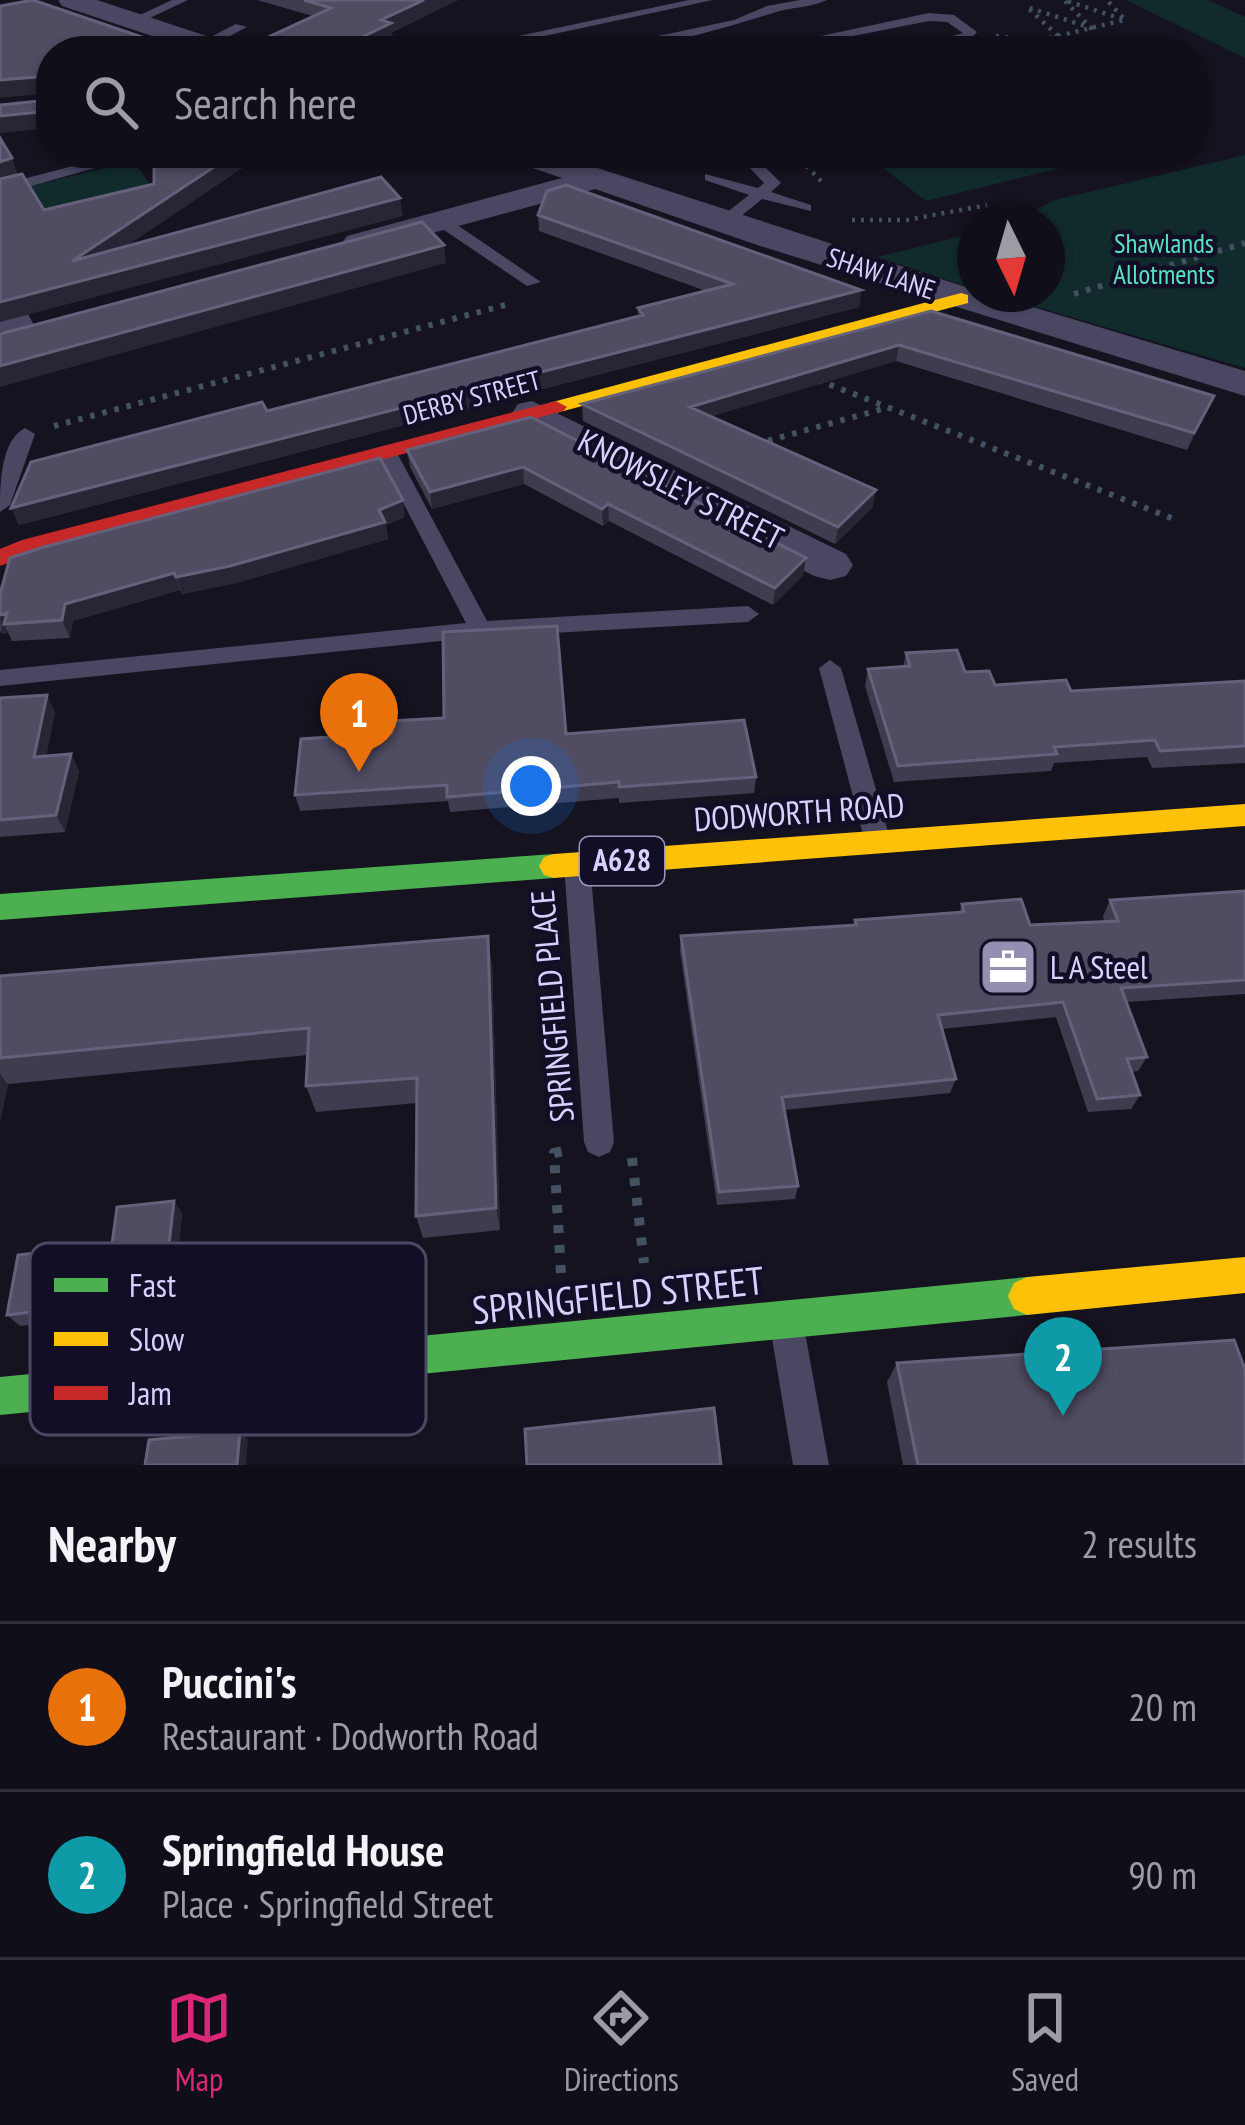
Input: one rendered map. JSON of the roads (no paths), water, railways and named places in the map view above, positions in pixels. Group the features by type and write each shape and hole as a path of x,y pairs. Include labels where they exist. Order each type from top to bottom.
{"main road":[{"name":"DERBY STREET","path":"0,558 30,546 957,300"},
{"name":"DODWORTH ROAD","path":"0,907 1245,815"},
{"name":"SPRINGFIELD STREET","path":"426,1353 1245,1275"},
{"name":"SPRINGFIELD STREET","path":"0,1396 30,1393"}],"street":[{"path":"71,0 178,36"},
{"name":"SHAW LANE","path":"564,168 957,298"},
{"path":"330,251 596,179"},
{"path":"0,295 10,336 64,322"},
{"name":"SHAW LANE","path":"1003,312 1245,384"},
{"name":"KNOWSLEY STREET","path":"532,413 830,565"}],"lane":[{"path":"133,21 182,0"},
{"path":"529,36 707,0"},
{"path":"678,36 820,0"},
{"path":"831,36 929,16 950,18 971,32 968,36"},
{"path":"229,36 241,27"},
{"path":"0,190 83,168"},
{"path":"723,223 773,183 758,168"},
{"path":"710,177 805,208"},
{"path":"441,221 531,290"},
{"path":"0,505 26,434"},
{"path":"386,451 480,629"},
{"path":"0,678 480,629 748,614"},
{"path":"830,668 878,842"},
{"name":"SPRINGFIELD PLACE","path":"577,864 599,1142"},
{"path":"786,1318 811,1465"}],"place":[{"name":"Puccini's","path":"359,772"},
{"name":"L A Steel","path":"1008,967"},
{"name":"Springfield House","path":"1063,1416"}],"park label":[{"name":"Shawlands Allotments","path":"1164,260"}]}
